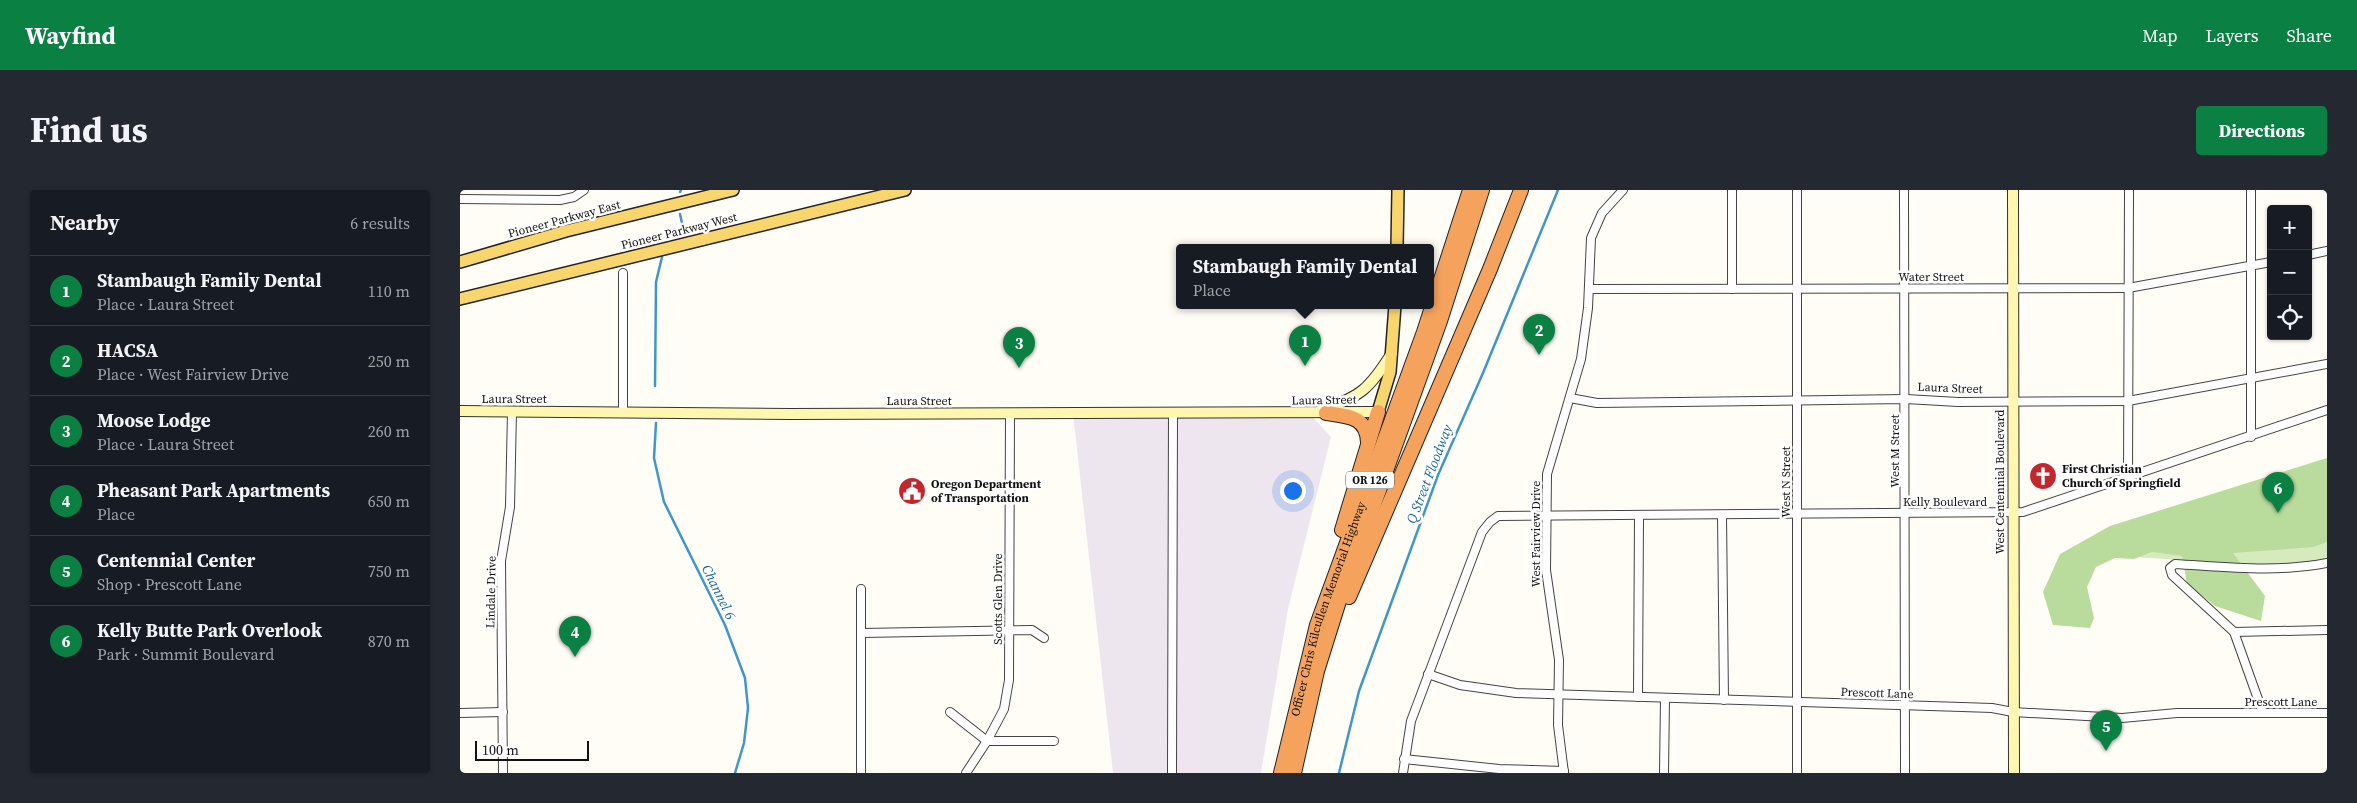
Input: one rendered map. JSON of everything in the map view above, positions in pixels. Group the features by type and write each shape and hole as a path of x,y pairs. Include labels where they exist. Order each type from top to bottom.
{"highway":[{"name":"Officer Chris Kilcullen Memorial Highway","path":"1434,301 1470,190"},
{"name":"Officer Chris Kilcullen Memorial Highway","path":"1294,773 1317,671 1339,601 1440,321 1482,190"},
{"path":"1317,671 1430,411 1521,190"},
{"name":"Officer Chris Kilcullen Memorial Highway","path":"1281,773 1317,625 1431,309"},
{"path":"1317,625 1327,580 1378,412"},
{"path":"1326,413 1360,422 1366,428 1369,444"}],"main road":[{"name":"Pioneer Parkway East","path":"460,262 566,231 733,190"},
{"name":"Pioneer Parkway West","path":"460,299 906,190"},
{"path":"1397,244 1398,190"},
{"path":"1378,412 1387,387 1393,352 1395,309"}],"street":[{"path":"506,190 506,200"},
{"path":"460,200 560,200 574,197 584,190"},
{"name":"West Fairview Drive","path":"1564,772 1558,725 1559,660 1546,570 1547,474 1570,398 1586,332 1589,252 1595,225 1608,204 1623,190"},
{"path":"1732,190 1732,289"},
{"name":"West N Street","path":"1797,190 1797,773"},
{"name":"West M Street","path":"1904,190 1906,288 1905,773"},
{"name":"West Centennial Boulevard","path":"2012,190 2014,773"},
{"path":"2128,478 2129,190"},
{"path":"2251,190 2251,437"},
{"path":"2312,254 2327,251"},
{"name":"Water Street","path":"1589,289 2128,288 2267,263"},
{"path":"623,273 623,411"},
{"path":"1309,413 1350,400 1362,392 1373,382 1393,352"},
{"name":"Laura Street","path":"1570,398 1598,403 1906,399 2013,402 2128,402 2327,364"},
{"name":"Kelly Boulevard","path":"1403,773 1411,721 1428,674 1482,532 1498,516 1508,514 2013,514 2128,478 2327,410"},
{"name":"Laura Street","path":"460,411 790,414 1378,412"},
{"name":"Lindale Drive","path":"503,773 501,562 510,507 512,411"},
{"name":"Scotts Glen Drive","path":"966,773 987,741 1004,709 1009,680 1010,413"},
{"path":"1172,773 1173,413"},
{"path":"1638,514 1638,697"},
{"path":"1722,515 1724,700"},
{"path":"2263,713 2234,632 2172,575 2170,568 2175,564 2261,570 2288,569 2327,563"},
{"path":"861,590 861,773"},
{"path":"862,633 1032,630 1044,638"},
{"path":"2234,632 2327,630"},
{"name":"Prescott Lane","path":"1428,674 1481,690 1558,694 1992,708 2013,712 2122,718 2177,712 2327,714"},
{"path":"1664,773 1665,698"},
{"path":"460,713 503,712"},
{"path":"950,712 987,741 1054,741"},
{"path":"1404,758 1489,769 1564,772"}],"shaded area":[{"path":"1073,413 1309,413 1331,437 1288,609 1261,773 1113,773"}],"green space":[{"path":"2327,458 2327,542 2313,547 2233,553 2265,596 2261,621 2215,606 2187,584 2182,556 2152,552 2134,559 2115,558 2096,567 2087,587 2094,618 2090,628 2053,625 2043,592 2060,554 2110,526"},
{"path":"2327,480 2327,560 2301,564 2263,565 2133,557"}],"waterway":[{"name":"Q Street Floodway","path":"1339,773 1359,691 1438,475 1483,373 1558,190"},
{"name":"Channel 6","path":"680,214 682,223"},
{"name":"Channel 6","path":"655,386 656,282 662,257"},
{"name":"Channel 6","path":"656,423 654,458 664,502 725,625 745,678 748,708 744,743 735,773"}],"place":[{"name":"HACSA","path":"1539,355"},
{"name":"Stambaugh Family Dental","path":"1305,366"},
{"name":"Moose Lodge","path":"1019,368"},
{"name":"First Christian Church of Springfield","path":"2043,476"},
{"name":"Oregon Department of Transportation","path":"912,491"},
{"name":"Kelly Butte Park Overlook","path":"2278,513"},
{"name":"Pheasant Park Apartments","path":"575,657"},
{"name":"Centennial Center","path":"2106,751"}]}
